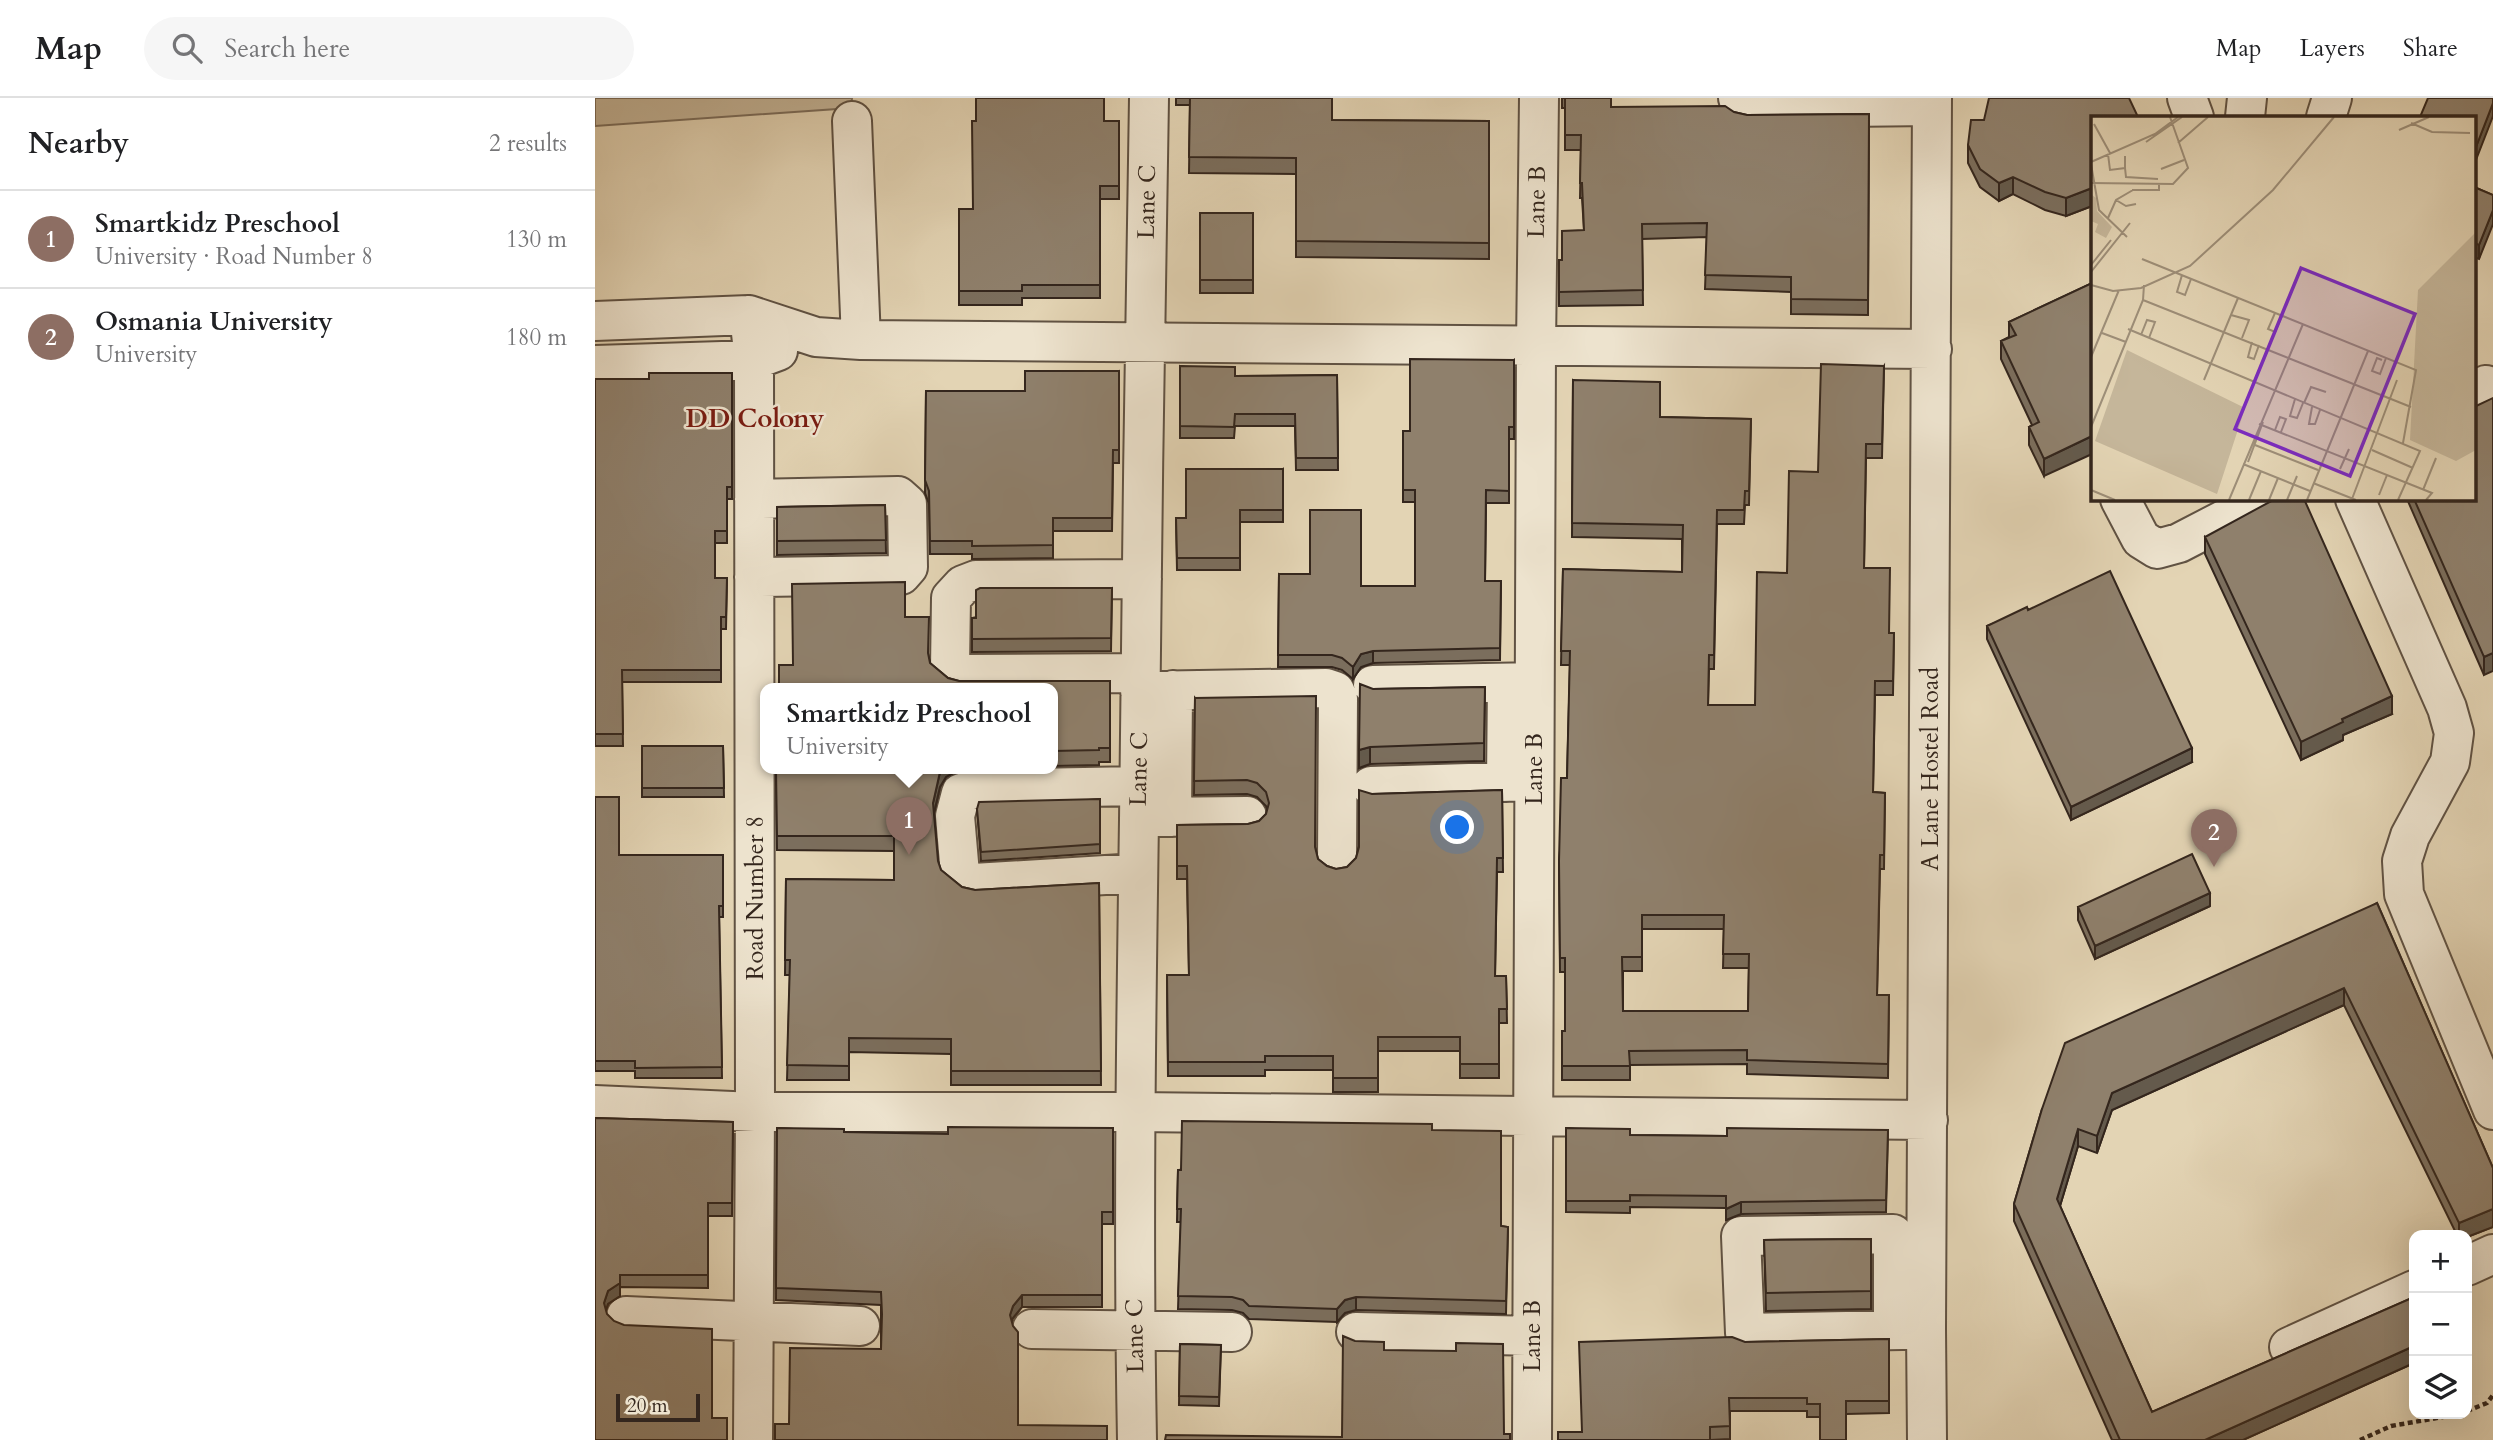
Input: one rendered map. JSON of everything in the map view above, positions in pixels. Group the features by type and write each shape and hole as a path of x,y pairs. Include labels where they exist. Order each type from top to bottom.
{"street":[{"name":"Lane C","path":"1137,1440 1135,1112 1138,873 1152,786 1151,685 1142,579 1149,98"},
{"name":"Lane B","path":"1532,1440 1533,1117 1520,781 1521,683 1536,346 1539,98"},
{"path":"1738,98 1741,106 1747,108 1932,102"},
{"path":"2187,98 2194,116"},
{"path":"2245,116 2247,98"},
{"path":"2326,116 2332,98"},
{"name":"A Lane Hostel Road","path":"1927,1440 1909,1329 1929,1120 1932,102"},
{"path":"852,121 862,340"},
{"path":"595,321 749,315 816,337 862,340 1932,349"},
{"name":"Road Number 8","path":"749,315 754,360 753,1440"},
{"path":"595,365 754,360 816,337"},
{"path":"754,499 898,496 907,504 908,567 901,575 754,577"},
{"path":"2121,500 2141,538 2157,549 2179,543 2262,500"},
{"path":"2355,500 2448,708 2454,733 2450,762 2410,836 2402,861 2404,894 2493,1110"},
{"path":"1142,579 976,580 963,585 951,598 950,668 959,674 1151,685 1326,688 1335,691 1338,698 1337,861"},
{"path":"1373,685 1521,683"},
{"path":"1371,786 1520,781"},
{"path":"1138,873 974,883 960,874 955,816 961,793 975,789 1152,786 1247,816"},
{"path":"595,1105 755,1112 1135,1112 1929,1120"},
{"path":"1893,1234 1909,1329 1745,1333 1741,1236 1893,1234"},
{"path":"2472,1264 2493,1254"},
{"path":"2289,1347 2409,1292"},
{"path":"626,1316 860,1326"},
{"path":"1032,1329 1232,1332"},
{"path":"1356,1332 1532,1336"}],"path":[{"path":"2472,1409 2487,1402 2493,1395"},
{"path":"2360,1440 2391,1426 2431,1419"}],"shaded area":[{"path":"595,98 852,98 851,108 595,126"}],"building":[{"path":"976,98 1104,98 1104,121 1119,121 1119,186 1100,186 1100,285 1022,285 1022,291 959,291 959,209 973,209 972,121 976,121"},
{"path":"1190,98 1332,98 1332,120 1489,121 1489,243 1296,241 1296,158 1189,157"},
{"path":"1565,98 1611,98 1611,107 1725,106 1734,112 1747,115 1869,114 1868,300 1791,299 1791,277 1705,275 1707,223 1642,224 1643,290 1559,292 1562,231 1584,230 1580,183 1581,135 1565,135"},
{"path":"1989,98 2129,98 2138,116 2091,116 2091,188 2066,198 2045,192 2013,177 1999,183 1980,169 1968,145 1971,120 1984,120"},
{"path":"2428,98 2493,98 2476,147 2476,116 2420,116"},
{"path":"2476,188 2493,195 2493,210 2479,245 2476,244"},
{"path":"1200,213 1253,213 1253,280 1200,280"},
{"path":"2091,283 2091,436 2044,459 2029,427 2039,422 2001,341 2016,335 2009,322"},
{"path":"1410,359 1514,360 1514,427 1509,427 1509,491 1486,490 1485,581 1501,581 1500,648 1373,651 1361,654 1353,667 1342,658 1332,655 1278,655 1279,574 1310,574 1310,510 1361,510 1361,586 1415,586 1415,490 1403,490 1403,431 1410,431"},
{"path":"1821,364 1884,366 1882,444 1866,444 1864,568 1890,568 1889,633 1894,633 1893,681 1875,681 1873,792 1885,793 1884,855 1880,855 1877,995 1889,995 1888,1064 1747,1060 1747,1050 1629,1051 1630,1066 1562,1066 1565,958 1560,958 1559,861 1561,778 1567,778 1570,651 1561,651 1563,569 1682,572 1683,525 1572,523 1573,380 1660,382 1660,417 1751,419 1749,491 1745,491 1744,510 1717,510 1714,655 1709,655 1708,705 1755,705 1757,572 1787,573 1789,471 1818,472","holes":["1642,915 1724,915 1723,954 1749,954 1748,1011 1623,1011 1622,957 1642,957"]},
{"path":"1180,366 1235,367 1235,376 1337,375 1338,458 1296,458 1295,414 1235,414 1234,427 1180,426"},
{"path":"1025,371 1119,371 1119,450 1113,450 1112,518 1053,518 1053,545 972,546 972,541 930,541 929,491 925,480 926,391 1025,391"},
{"path":"649,373 732,373 732,487 727,487 727,531 715,531 715,578 727,578 726,617 721,617 721,670 622,670 623,734 595,734 595,379 649,379"},
{"path":"2493,398 2493,653 2484,657 2414,500 2476,500 2476,406"},
{"path":"1186,469 1283,469 1283,510 1240,510 1240,558 1177,558 1176,518 1186,518"},
{"path":"2273,500 2304,500 2392,696 2301,742 2205,537"},
{"path":"885,505 886,540 777,541 777,507"},
{"path":"2110,571 2192,748 2071,807 1987,626 2027,607 2028,610"},
{"path":"905,582 905,617 929,617 930,663 948,678 959,681 1110,681 1110,748 1058,751 1058,683 779,683 779,665 793,665 792,584"},
{"path":"1112,588 1111,638 972,639 972,618 976,618 976,590"},
{"path":"1360,684 1373,689 1485,687 1484,743 1370,747 1359,750"},
{"path":"1316,696 1315,847 1318,859 1327,866 1336,869 1347,867 1356,858 1359,847 1359,790 1372,794 1502,790 1503,858 1497,858 1495,976 1506,976 1507,1009 1499,1009 1499,1064 1460,1064 1460,1037 1378,1037 1378,1078 1333,1078 1333,1056 1265,1056 1265,1062 1168,1062 1167,975 1189,975 1187,866 1177,866 1177,825 1248,824 1259,821 1266,814 1269,803 1266,792 1257,783 1247,780 1194,781 1195,698"},
{"path":"642,746 723,746 724,788 642,788"},
{"path":"776,774 940,774 933,803 938,861 941,870 962,887 975,890 1099,883 1101,1071 951,1071 951,1039 849,1038 849,1066 787,1065 790,960 785,960 786,879 894,880 894,836 777,836"},
{"path":"595,797 619,797 619,855 723,855 723,906 719,906 722,1067 635,1068 635,1061 595,1061"},
{"path":"1100,799 1100,844 981,852 977,809 979,802"},
{"path":"2192,854 2210,893 2095,946 2078,907"},
{"path":"2377,903 2493,1168 2493,1209 2459,1223 2344,988 2112,1093 2097,1136 2078,1129 2057,1199 2152,1412 2409,1299 2409,1348 2205,1440 2120,1440 2014,1204 2065,1043"},
{"path":"595,1118 733,1122 732,1203 708,1203 708,1275 620,1275 620,1283 608,1291 604,1303 607,1314 624,1325 712,1329 712,1418 727,1418 727,1440 595,1440"},
{"path":"1182,1121 1432,1124 1432,1130 1501,1131 1501,1226 1508,1227 1506,1301 1356,1297 1345,1300 1337,1309 1249,1306 1243,1300 1232,1297 1178,1296 1181,1209 1177,1209"},
{"path":"948,1127 1113,1128 1113,1212 1102,1212 1102,1295 1022,1295 1010,1315 1018,1332 1018,1425 1107,1426 1107,1440 775,1440 775,1424 789,1424 790,1348 881,1349 882,1314 881,1292 776,1288 777,1128 948,1134"},
{"path":"1566,1128 1630,1129 1630,1135 1727,1136 1727,1128 1888,1130 1886,1200 1741,1202 1726,1209 1726,1196 1630,1195 1630,1201 1566,1201"},
{"path":"1871,1239 1871,1291 1766,1293 1764,1240"},
{"path":"1343,1336 1355,1341 1384,1342 1384,1350 1456,1351 1456,1343 1503,1344 1504,1434 1510,1434 1510,1440 1165,1440 1166,1435 1342,1437"},
{"path":"1732,1337 1745,1342 1889,1339 1889,1401 1846,1401 1846,1440 1820,1440 1820,1404 1807,1404 1807,1398 1729,1398 1730,1426 1710,1427 1710,1440 1558,1440 1558,1432 1582,1432 1579,1342"},
{"path":"1180,1344 1221,1345 1219,1397 1179,1396"}],"place":[{"name":"Smartkidz Preschool","path":"909,855"},
{"name":"Osmania University","path":"2214,867"}],"district":[{"name":"DD Colony","path":"755,418"}]}
